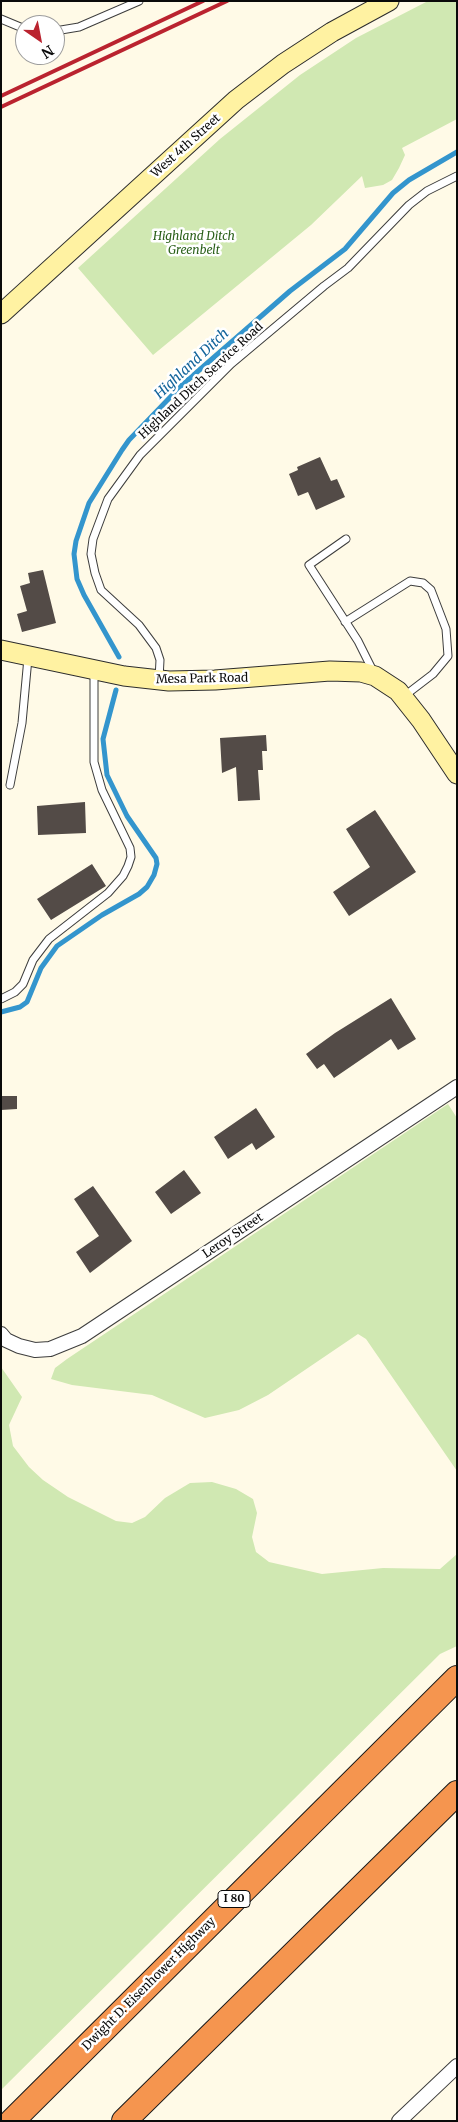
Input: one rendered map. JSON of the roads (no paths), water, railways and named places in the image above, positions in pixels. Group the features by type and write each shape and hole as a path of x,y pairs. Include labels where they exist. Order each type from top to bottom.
{"highway":[{"name":"Dwight D. Eisenhower Highway","path":"12,2121 457,1678"},
{"path":"124,2121 457,1793"}],"street":[{"name":"West 4th Street","path":"1,314 236,100 283,64 332,32 389,1"},
{"name":"Mesa Park Road","path":"1,650 94,670 159,680 215,680 347,671 375,676"},
{"path":"375,676 386,682 403,697 457,774"},
{"name":"Leroy Street","path":"1,1334 6,1340 18,1346 35,1350 50,1349 82,1336 457,1087"},
{"path":"399,2121 457,2066"}],"lane":[{"path":"65,29 79,27 139,1"},
{"path":"1,19 15,25"},
{"name":"Highland Ditch Service Road","path":"159,680 160,660 156,648 139,625 101,590 95,573 91,554 92,539 108,499 123,475 145,449 231,364 348,268 409,205 427,191 457,176"},
{"path":"346,539 309,565 358,641 375,676"},
{"path":"345,622 410,581 423,583 431,590 446,629 448,656 433,674 403,697"},
{"path":"10,785 22,723 28,655"},
{"path":"1,999 15,992 23,984 33,960 49,939 108,893 123,876 131,856 130,848 102,790 94,762 94,670"}],"waterway":[{"name":"Highland Ditch","path":"119,657 77,579 74,554 76,541 89,503 122,450 129,440 181,386 290,291 345,249 393,193 409,180 457,152"},
{"name":"Highland Ditch","path":"1,1012 20,1007 27,1002 41,968 57,946 102,915 139,894 147,887 154,875 157,864 156,858 127,816 107,775 103,739 116,690"}],"railway":[{"path":"1,96 203,1"},
{"path":"1,107 227,1"}],"park label":[{"name":"Highland Ditch Greenbelt","path":"194,244"}]}
